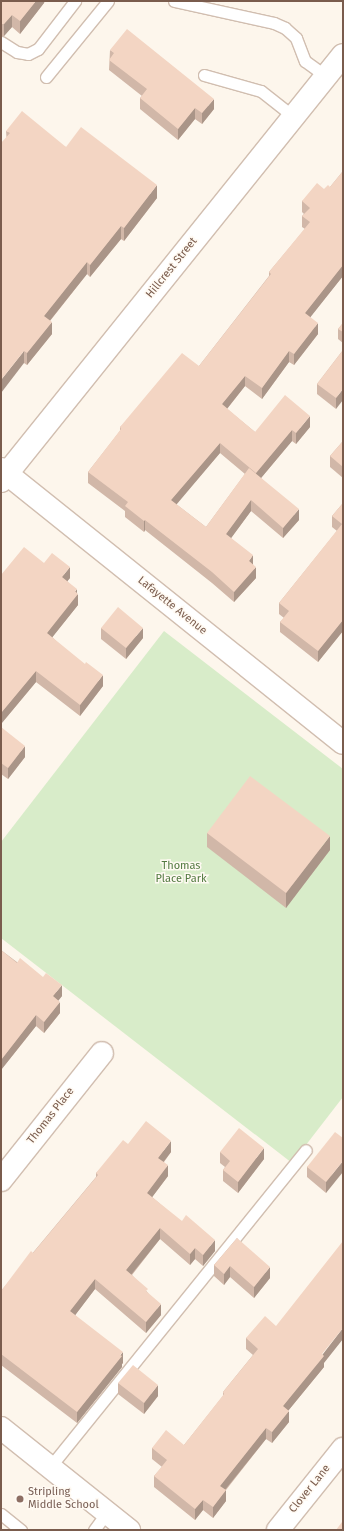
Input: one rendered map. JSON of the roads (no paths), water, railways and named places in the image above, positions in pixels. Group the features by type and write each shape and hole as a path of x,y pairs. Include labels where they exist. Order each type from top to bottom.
{"street":[{"name":"Hillcrest Street","path":"3,475 343,55"},
{"name":"Lafayette Avenue","path":"3,475 343,743"},
{"name":"Thomas Place","path":"1,1180 102,1053"},
{"path":"1,1428 129,1530"},
{"name":"Clover Lane","path":"278,1530 343,1449"}],"lane":[{"path":"1,42 17,52 28,54 38,49 75,1"},
{"path":"46,77 108,1"},
{"path":"174,1 274,23 285,28 296,38 305,61 326,76"},
{"path":"204,75 261,90 294,117"},
{"path":"50,1467 306,1150"},
{"path":"94,1530 106,1512"},
{"path":"1,1514 21,1530"}],"place":[{"name":"Stripling Middle School","path":"20,1499"}],"park label":[{"name":"Thomas Place Park","path":"181,873"}]}
